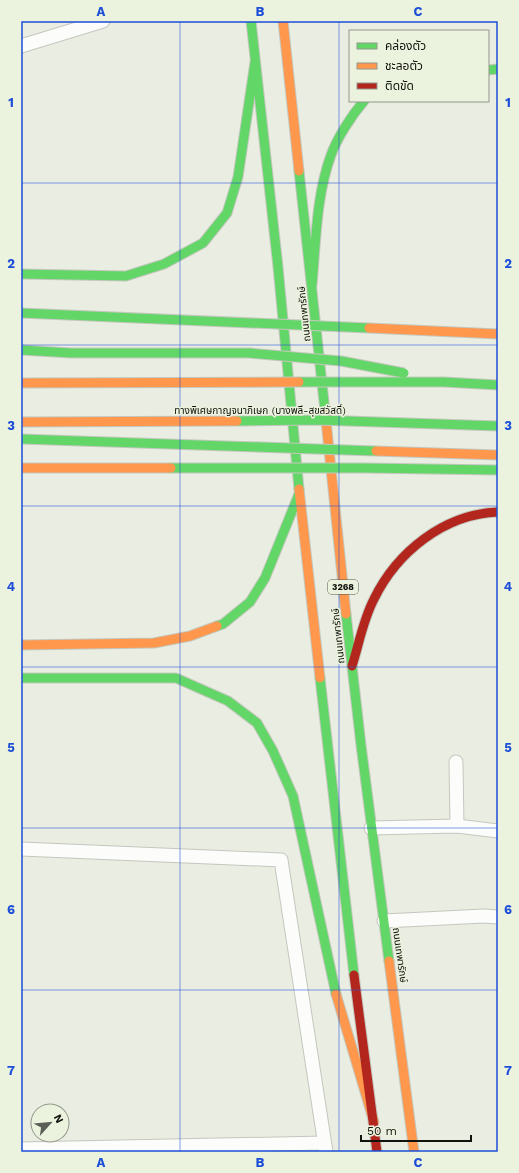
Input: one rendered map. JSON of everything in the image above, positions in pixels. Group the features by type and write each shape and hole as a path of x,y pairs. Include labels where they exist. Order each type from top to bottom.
{"main road":[{"name":"ถนนเทพารักษ์","path":"251,21 278,267 299,494 352,967 377,1152"},
{"name":"ถนนเทพารักษ์","path":"283,21 352,666 371,828 414,1152"},
{"path":"21,274 126,276 164,264 203,243 227,213 238,177 255,62"},
{"path":"312,285 320,202 324,178 331,154 352,115 363,102"},
{"path":"21,314 498,334"},
{"path":"21,350 71,354 248,353 341,361 444,382"},
{"path":"21,383 444,382 498,385"},
{"name":"ทางพิเศษกาญจนาภิเษก (บางพลี-สุขสวัสดิ์)","path":"21,422 318,420 498,426"},
{"path":"21,439 498,454"},
{"path":"21,468 364,468 498,470"},
{"path":"21,645 87,645 154,642 190,636 223,624 250,602 265,578 299,494"},
{"path":"352,666 374,600 392,569 417,543 440,528 469,516 498,512"},
{"path":"21,678 176,678 228,701 257,723 273,750 293,796 334,987 374,1122"}],"street":[{"path":"21,46 103,21"},
{"path":"456,762 457,826"},
{"path":"371,828 457,826 498,831"},
{"path":"21,849 281,860 325,1148 21,1149"},
{"path":"384,921 484,916 498,917"}],"traffic: fast":[{"path":"251,21 278,267 299,489"},
{"path":"21,274 126,276 164,264 203,243 227,213 238,177 255,62"},
{"path":"489,70 498,69"},
{"path":"312,285 317,219 326,171 331,155 341,134 363,102"},
{"path":"299,171 325,411"},
{"path":"21,313 369,328"},
{"path":"21,350 71,353 249,353 341,361 404,373"},
{"path":"299,382 444,382 498,385"},
{"path":"237,421 318,420 498,426"},
{"path":"21,439 376,451"},
{"path":"171,468 498,470"},
{"path":"217,626 223,624 250,602 265,578 299,494"},
{"path":"346,614 361,745 389,961"},
{"path":"21,678 176,678 228,701 257,723 273,751 293,796 336,994"},
{"path":"320,678 354,975"}],"traffic: slow":[{"path":"283,21 299,171"},
{"path":"369,328 498,334"},
{"path":"21,383 299,382"},
{"path":"325,411 346,614"},
{"path":"21,422 237,421"},
{"path":"376,451 498,455"},
{"path":"21,468 171,468"},
{"path":"299,489 320,678"},
{"path":"21,645 154,643 190,636 217,626"},
{"path":"389,961 414,1152"},
{"path":"336,994 374,1122"}],"traffic: jam":[{"path":"352,666 370,607 395,566 409,551 441,528 459,520 478,514 498,512"},
{"path":"354,975 377,1152"}]}
